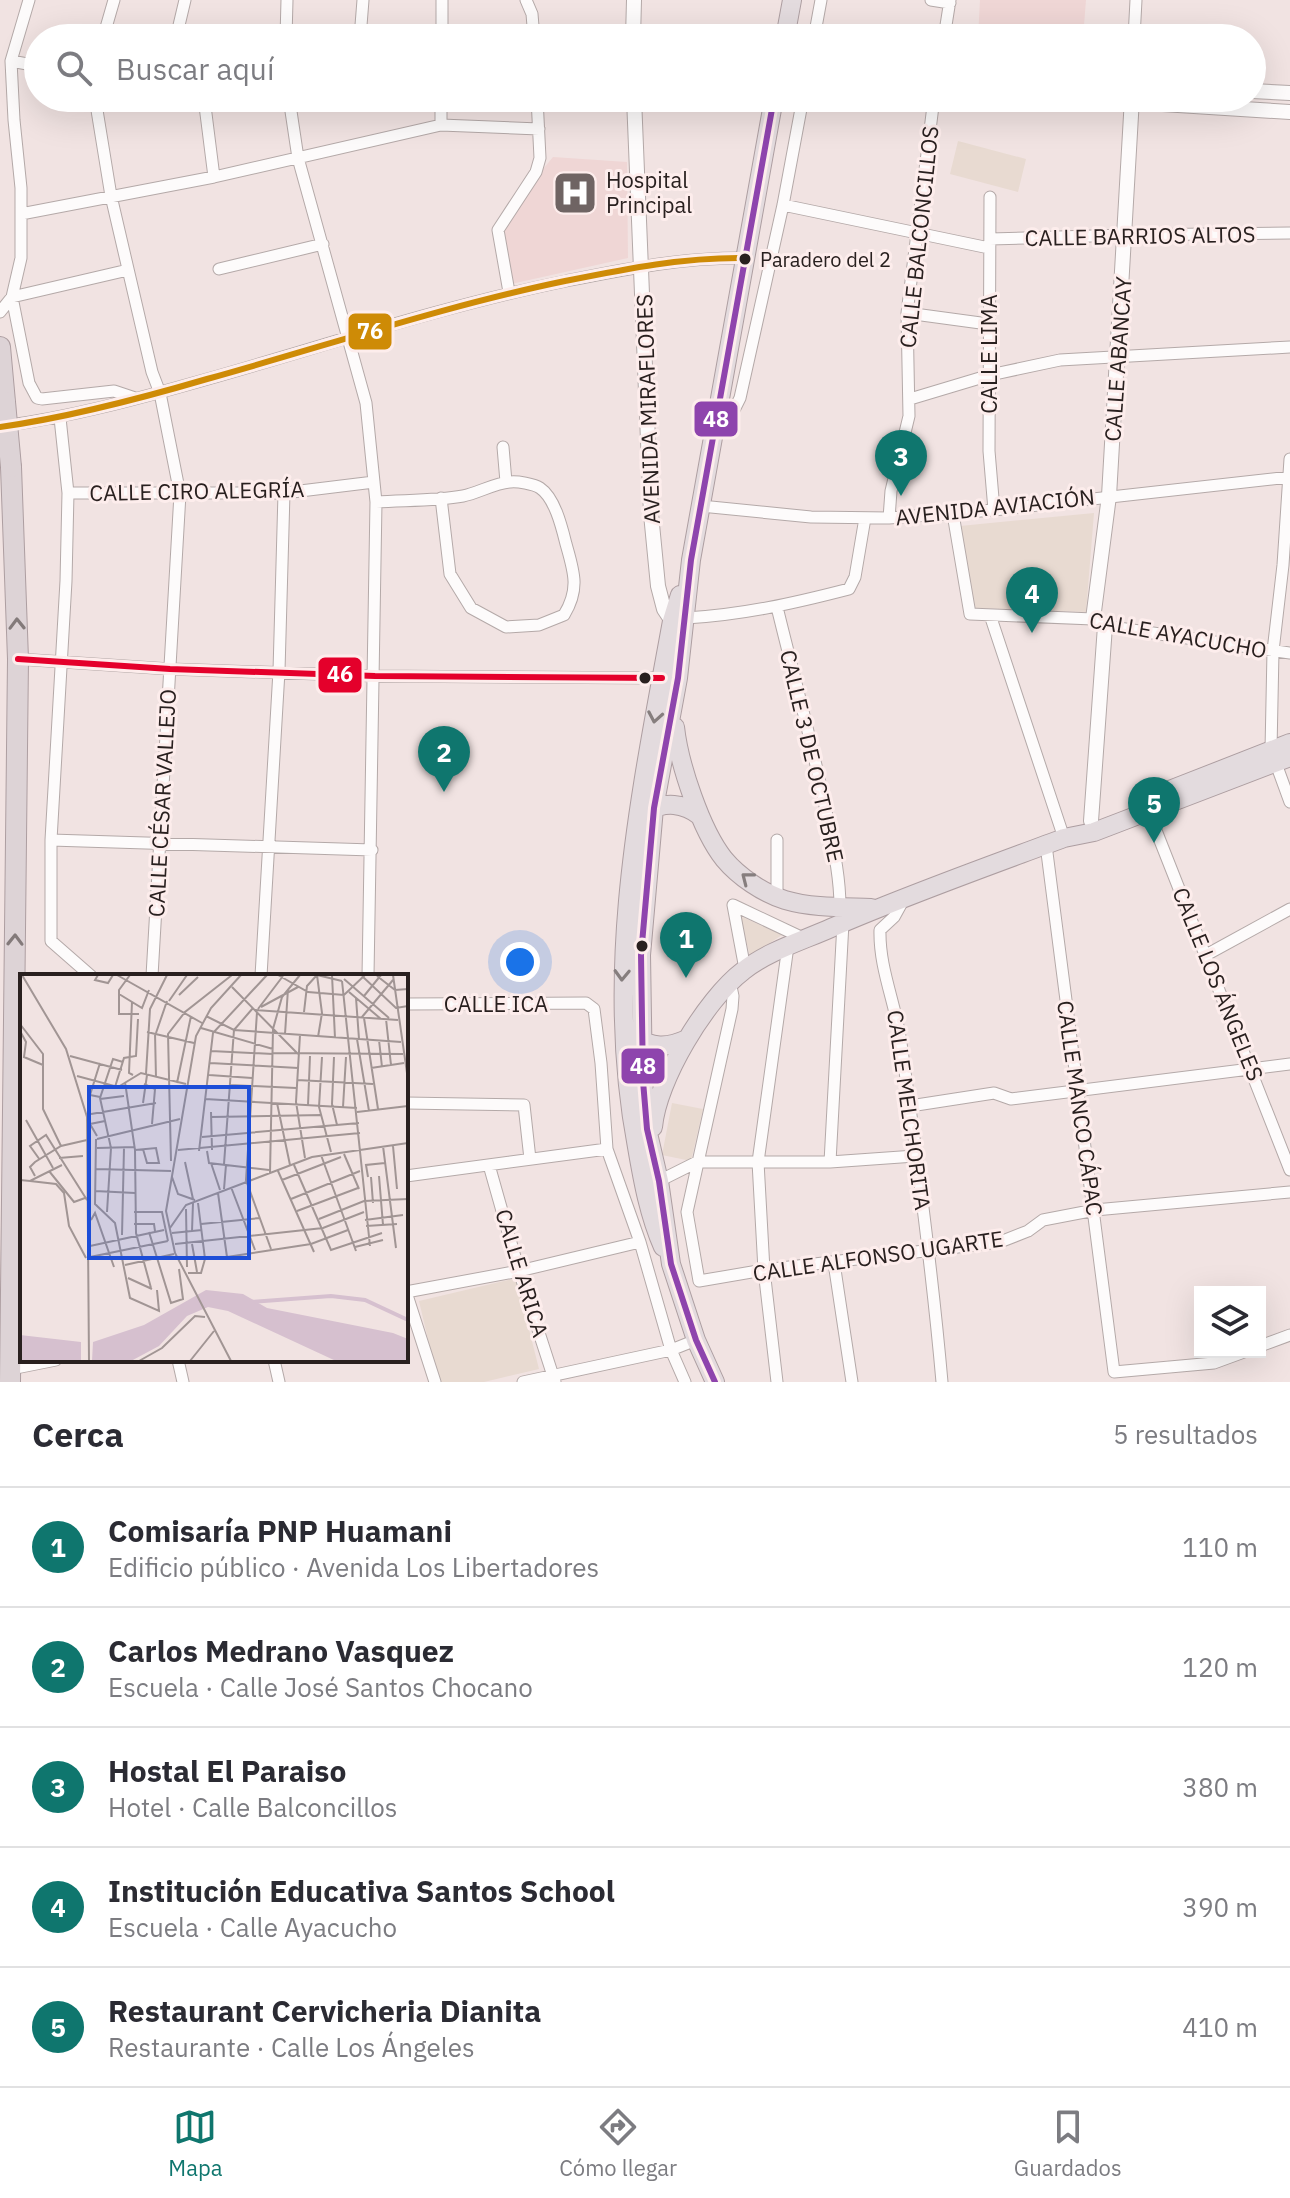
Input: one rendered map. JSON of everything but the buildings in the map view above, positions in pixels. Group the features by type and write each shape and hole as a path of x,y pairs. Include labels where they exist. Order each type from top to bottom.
{"highway":[{"path":"788,24 792,0"},
{"path":"715,1382 653,1224 644,1184 629,1109 623,1028 623,955 636,820 662,678 679,620 691,560 771,112"},
{"path":"0,347 11,467 18,659 17,1279 10,1376"},
{"path":"679,620 674,705 677,747 700,816 724,859 751,883 839,919"},
{"path":"671,1264 659,1181 647,1129 641,955 654,808 674,705"},
{"path":"1064,838 1091,821 1146,806 1279,757 1290,743"},
{"path":"636,820 660,805 681,806 700,816"},
{"path":"654,1153 653,1129 658,1100 687,1039 730,982 745,969 839,919 1064,838 1094,832 1146,806"},
{"path":"623,1028 642,1042 665,1046 687,1039"}],"street":[{"path":"0,312 12,297 20,266 21,188 11,61 29,0"},
{"path":"107,24 114,0"},
{"path":"179,24 185,0"},
{"path":"286,24 287,0"},
{"path":"361,24 363,0"},
{"path":"442,0 442,24"},
{"path":"526,0 533,24"},
{"path":"633,24 634,0"},
{"path":"817,24 821,0"},
{"path":"931,0 950,2 946,24"},
{"path":"1135,24 1136,0"},
{"path":"11,61 24,63"},
{"path":"1266,92 1290,93"},
{"path":"1266,110 1290,112"},
{"name":"CALLE CÉSAR VALLEJO","path":"97,112 111,196 152,372 160,393 180,494 152,974"},
{"path":"206,112 214,177"},
{"path":"291,112 298,158 366,403 376,502 368,974"},
{"path":"441,112 441,125"},
{"path":"509,292 498,230 536,172 540,158 538,112"},
{"name":"AVENIDA MIRAFLORES","path":"635,112 654,554 664,609 679,620"},
{"path":"714,433 728,422 740,398 800,112"},
{"name":"CALLE BALCONCILLOS","path":"889,518 891,491 910,399 905,340 907,313 932,112"},
{"name":"CALLE ABANCAY","path":"1091,821 1099,622 1131,112"},
{"path":"21,214 214,177 441,125 539,129"},
{"name":"CALLE LIMA","path":"990,197 989,451 994,510"},
{"name":"CALLE BARRIOS ALTOS","path":"783,205 918,234 989,244 1125,235 1290,233"},
{"path":"219,269 323,244"},
{"path":"0,427 60,418 160,393 509,292 643,265 745,258"},
{"path":"12,297 128,270"},
{"path":"12,297 29,383 37,398 114,391 137,399"},
{"path":"907,313 988,324"},
{"path":"910,399 990,375 1060,360 1290,347"},
{"path":"60,418 68,493 51,840 51,941 89,974"},
{"path":"503,447 506,482"},
{"path":"1290,459 1287,565 1273,651 1279,757 1290,802"},
{"name":"AVENIDA AVIACIÓN","path":"701,506 811,517 889,518 994,510 1289,477"},
{"path":"376,502 441,498 483,491 514,481 540,488 551,503 571,563 575,592 564,615 539,625 506,627 471,608 450,574 441,498"},
{"name":"CALLE CIRO ALEGRÍA","path":"68,493 284,493 374,482"},
{"path":"261,974 279,671 284,493"},
{"name":"CALLE AYACUCHO","path":"953,514 970,614 1099,622 1290,653"},
{"path":"679,620 777,607 849,589 855,577 865,518"},
{"name":"CALLE 3 DE OCTUBRE","path":"777,607 820,782 840,885 830,1162"},
{"path":"990,615 1064,838"},
{"path":"18,659 170,669 375,676 662,678"},
{"name":"CALLE LOS ÁNGELES","path":"1146,806 1290,1170"},
{"path":"51,840 372,850"},
{"path":"777,840 777,896"},
{"name":"CALLE MANCO CÁPAC","path":"1046,845 1114,1372 1214,1363 1228,1358"},
{"name":"CALLE MELCHORITA","path":"905,897 894,917 880,930 880,950 899,1027 930,1251 942,1382"},
{"path":"745,969 733,905 796,943 758,1162 764,1270 777,1382"},
{"path":"1206,955 1290,909"},
{"path":"697,1162 732,1009 730,982"},
{"name":"CALLE ICA","path":"408,1004 586,1003 594,1009 607,1149"},
{"path":"910,1106 994,1093 1011,1099 1290,1064"},
{"path":"408,1103 524,1105 530,1159"},
{"path":"408,1176 607,1149 640,1242 671,1350 685,1382"},
{"path":"659,1181 697,1162 830,1162 915,1156"},
{"name":"CALLE ALFONSO UGARTE","path":"697,1162 687,1212 699,1281 764,1270 1000,1242 1028,1231 1043,1220 1095,1210 1290,1192"},
{"name":"CALLE ARICA","path":"489,1165 554,1379"},
{"path":"408,1292 519,1271 640,1242"},
{"path":"834,1263 852,1382"},
{"path":"408,1298 435,1382"},
{"path":"1266,1344 1290,1335"},
{"path":"523,1382 554,1379 671,1350 696,1340"},
{"path":"10,1376 50,1362"},
{"path":"178,1362 183,1382"},
{"path":"274,1362 279,1382"}],"shaded area":[{"path":"980,0 1086,0 1084,24 979,24"},
{"path":"958,141 1026,159 1018,192 950,174"},
{"name":"Hospital Principal","path":"553,157 627,162 628,258 511,284 498,224"},
{"path":"1094,513 1086,612 974,608 960,526"},
{"path":"740,916 782,935 750,956"},
{"path":"672,1103 703,1109 691,1161 662,1155"},
{"path":"516,1278 539,1369 484,1382 438,1382 419,1301"}],"transit line":[{"name":"48","path":"715,1382 696,1340 671,1264 659,1181 647,1129 641,955 654,808 678,678 691,560 771,112"},
{"name":"76","path":"0,427 130,400 520,291 655,265 700,259 745,258"},
{"name":"46","path":"18,659 170,669 375,676 662,678"}],"place":[{"name":"Hospital Principal","path":"575,193"},
{"name":"Paradero del 2","path":"745,259"},
{"name":"Hostal El Paraiso","path":"901,496"},
{"name":"Institución Educativa Santos School","path":"1032,633"},
{"name":"Carlos Medrano Vasquez","path":"444,792"},
{"name":"Restaurant Cervicheria Dianita","path":"1154,843"},
{"name":"Comisaría PNP Huamani","path":"686,978"}]}
